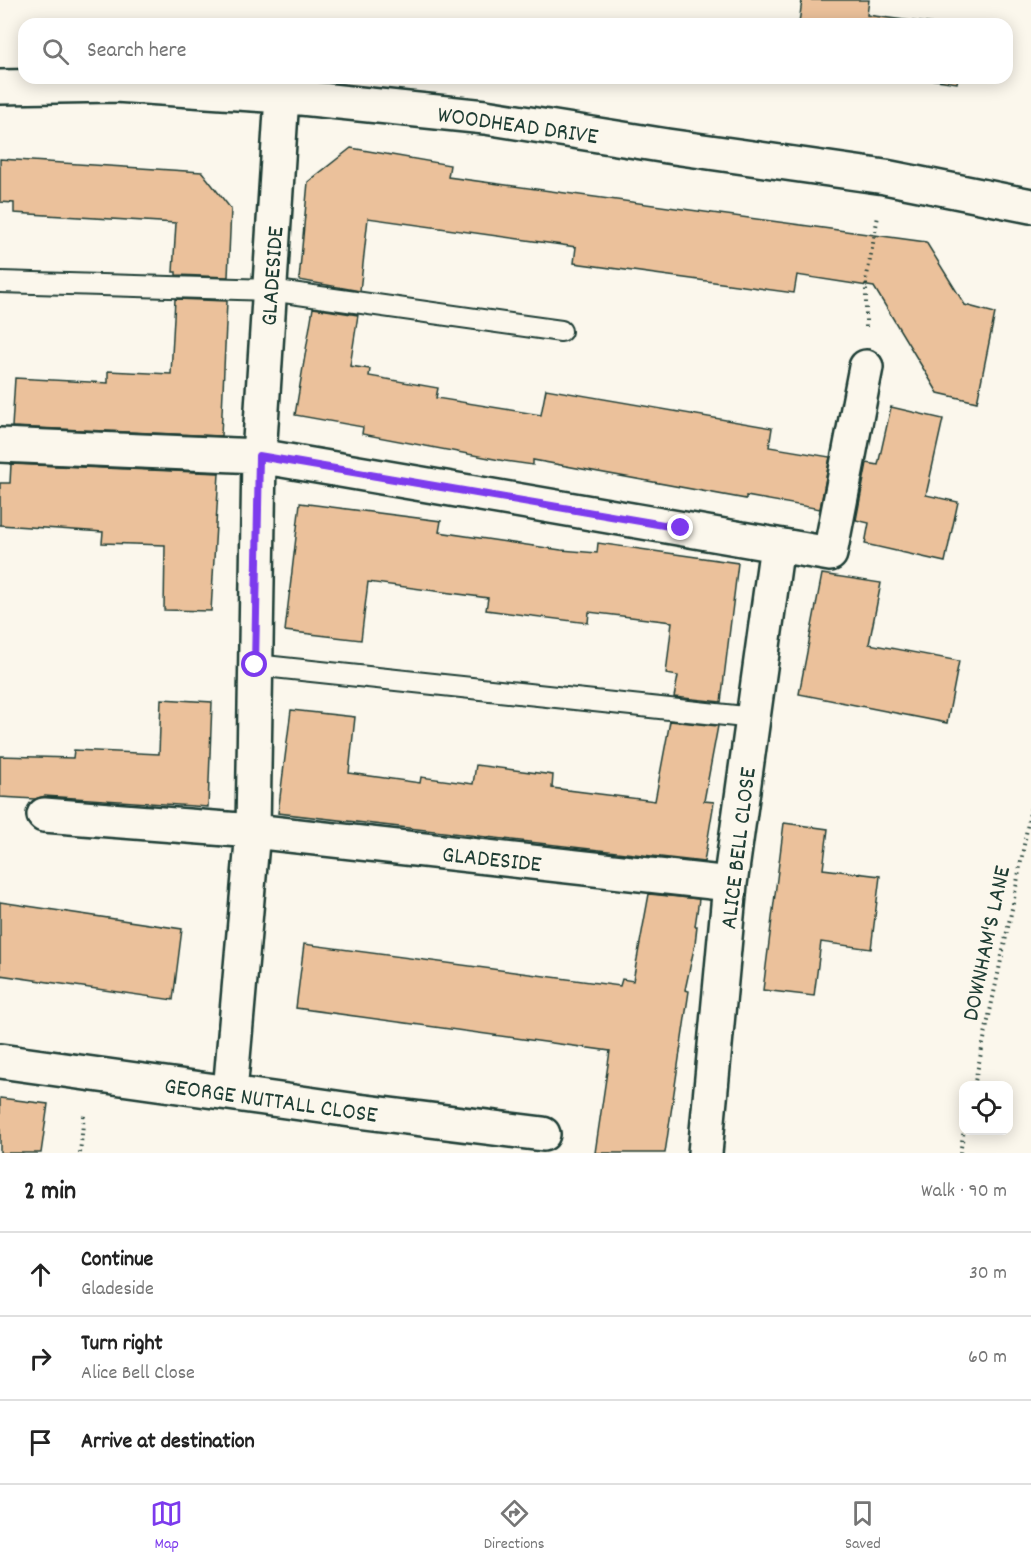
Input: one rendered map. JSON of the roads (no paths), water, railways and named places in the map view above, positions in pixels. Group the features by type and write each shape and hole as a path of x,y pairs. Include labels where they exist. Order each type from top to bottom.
{"street":[{"name":"WOODHEAD DRIVE","path":"0,87 115,85 282,96 485,117 885,177 1031,206"},
{"name":"GLADESIDE","path":"230,1092 253,831 259,456 282,96"},
{"path":"0,445 259,456 830,555 866,367"},
{"name":"ALICE BELL CLOSE","path":"705,1153 730,884 777,545"},
{"name":"GLADESIDE","path":"44,815 253,831 730,884"},
{"name":"GEORGE NUTTALL CLOSE","path":"0,1061 357,1111 543,1134"}],"lane":[{"path":"0,282 270,290 561,331"},
{"path":"255,665 754,718"}]}
